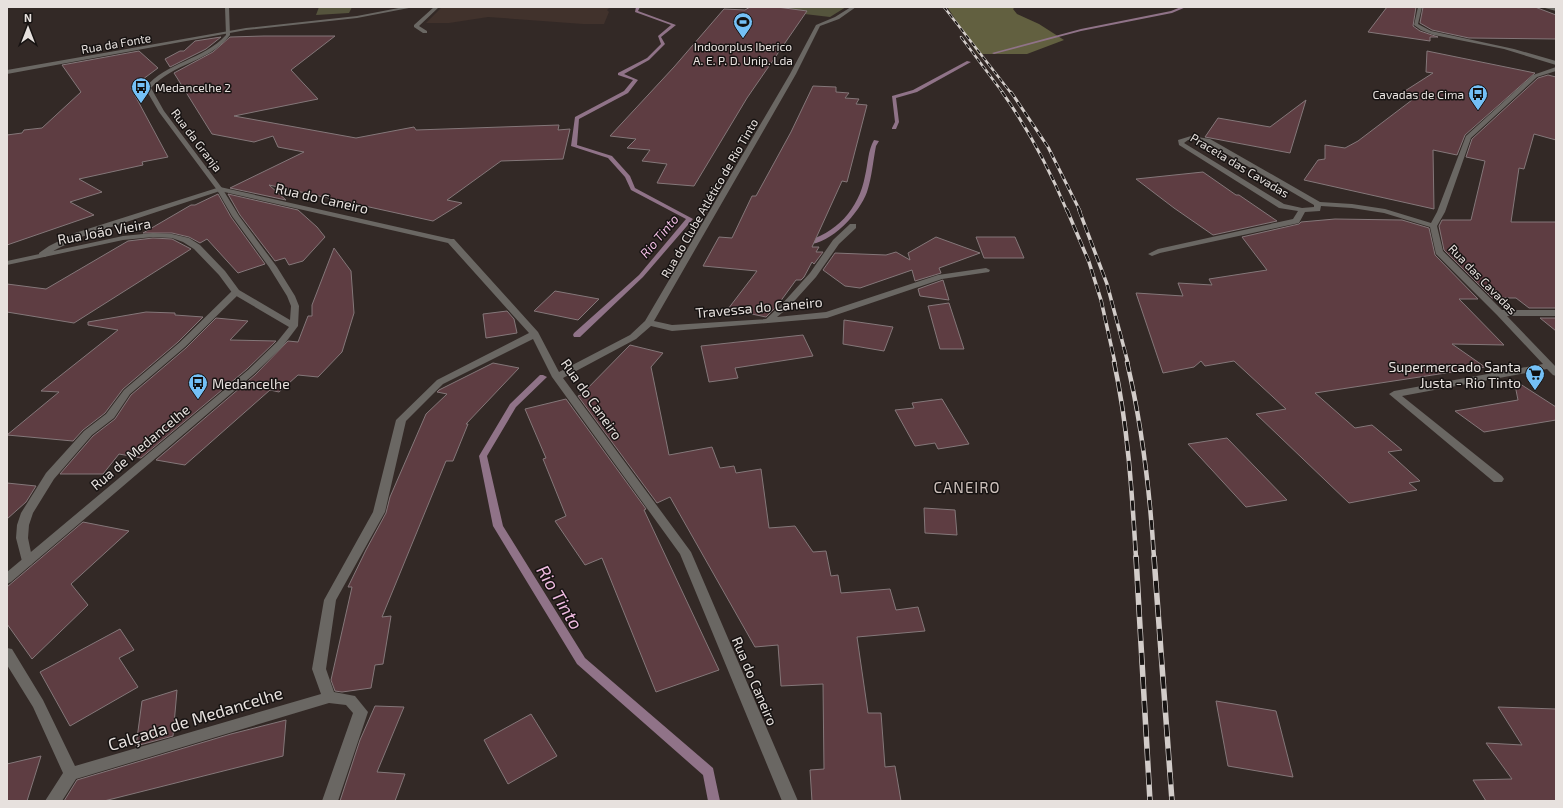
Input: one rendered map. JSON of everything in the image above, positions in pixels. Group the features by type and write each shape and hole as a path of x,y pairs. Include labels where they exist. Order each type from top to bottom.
{"street":[{"path":"227,7 228,32"},
{"name":"Rua da Fonte","path":"7,72 228,32 357,17 412,7"},
{"path":"425,32 416,26 437,7"},
{"name":"Rua do Clube Atlético de Rio Tinto","path":"557,377 633,337 649,323 793,74 818,25 837,18 854,7"},
{"path":"1420,7 1416,25 1423,30 1441,36 1499,47 1556,62"},
{"path":"1547,7 1556,10"},
{"name":"Rua da Granja","path":"220,189 161,111 148,88 159,76 212,50 228,35 228,32"},
{"path":"1433,226 1442,212 1468,136 1535,76 1556,69"},
{"name":"Praceta das Cavadas","path":"1318,204 1317,209 1302,210 1282,206 1181,144 1180,141 1187,138 1208,140 1318,204 1352,206 1385,211 1433,226"},
{"path":"42,255 52,248 78,235 220,189 236,216 273,267 291,296 295,306 294,326"},
{"name":"Rua do Caneiro","path":"220,189 451,241 535,334 557,377 685,552 790,801"},
{"name":"Praceta das Cavadas","path":"1152,254 1158,251 1296,221 1302,210"},
{"path":"768,321 785,306 813,275 836,242 853,226"},
{"name":"Rua das Cavadas","path":"1433,226 1439,252 1500,313 1553,370"},
{"name":"Rua João Vieira","path":"7,263 123,238 154,235 172,236 186,240 197,247 222,274 236,292 294,326"},
{"name":"Travessa do Caneiro","path":"649,323 672,328 827,315 941,278 986,270"},
{"path":"27,562 22,538 23,525 27,513 50,476 88,434 110,416 127,392 182,345 236,292"},
{"path":"1500,313 1556,313"},
{"name":"Rua de Medancelhe","path":"7,579 250,372 280,344 294,326"},
{"path":"329,697 319,669 330,600 379,512 401,420 440,382 535,334"},
{"path":"1498,479 1394,394 1553,370"},
{"path":"7,653 38,704 71,774 53,801"},
{"name":"Calçada de Medancelhe","path":"71,774 329,697 350,700 361,712 330,801"}],"shaded area":[{"path":"319,7 352,7 349,13 316,15"},
{"path":"442,7 610,7 607,10 609,12 604,24 583,24 488,17 449,23 426,23"},
{"path":"746,7 846,7 830,17"},
{"path":"945,7 1015,7 1013,9 1017,14 1039,24 1064,40 1027,54 978,54 948,8"}],"building":[{"path":"750,7 777,7 807,11 747,98 694,186 657,183 667,164 642,161 650,150 627,148 636,139 610,136 674,67 724,9 745,10"},
{"path":"1387,7 1416,7 1413,26 1420,31 1438,37 1430,37 1430,41 1368,32"},
{"path":"1423,7 1535,7 1556,15 1556,39 1469,38 1432,30 1420,23"},
{"path":"335,36 291,70 318,99 234,116 356,138 414,127 416,130 559,125 558,130 570,129 563,159 501,161 447,200 462,203 433,221 269,185 286,200 230,188 304,152 278,147 273,136 254,142 212,134 174,73 213,52 230,37"},
{"path":"221,37 206,49 170,67 165,59 180,51 184,51 195,41"},
{"path":"139,51 158,68 131,88 168,157 142,162 143,165 79,179 102,192 70,202 94,215 7,245 7,135 22,133 24,130 42,128 81,92 62,65"},
{"path":"1427,51 1535,73 1465,135 1457,155 1433,150 1434,209 1304,180 1318,160 1325,159 1325,145 1345,148 1358,141 1412,100 1397,96 1433,73 1426,72"},
{"path":"1548,75 1556,77 1556,140 1534,134 1524,169 1519,168 1511,222 1556,222 1556,308 1529,308 1516,298 1492,298 1444,250 1439,226 1442,220 1471,220 1485,161 1466,157 1472,139 1538,78"},
{"path":"813,86 836,87 836,92 849,93 845,98 859,99 856,104 867,105 847,182 842,181 812,247 819,247 816,252 823,252 814,264 812,262 804,277 801,280 796,280 777,306 766,317 728,309 757,271 703,266 719,237 732,238 752,196 756,196 791,132"},
{"path":"1306,100 1290,153 1205,137 1218,118 1270,127"},
{"path":"1203,172 1277,221 1213,235 1136,179"},
{"path":"218,194 231,217 265,264 238,273 207,239 200,243 189,237 172,233 143,233 191,205 195,205"},
{"path":"228,194 298,210 317,227 325,237 303,261 289,265 285,258 275,261 240,215"},
{"path":"1335,219 1402,220 1429,228 1435,255 1478,299 1459,299 1504,345 1452,344 1485,367 1315,393 1355,428 1372,425 1402,450 1388,452 1420,481 1409,483 1417,490 1349,503 1256,414 1286,409 1234,361 1205,366 1201,361 1194,367 1163,373 1136,293 1183,296 1178,283 1212,285 1209,279 1267,270 1242,237 1299,224 1301,222"},
{"path":"936,237 980,253 939,268 941,273 915,281 912,270 860,288 845,286 823,270 835,253 886,255 896,252 910,260 908,253"},
{"path":"976,237 1015,237 1024,258 984,258"},
{"path":"153,238 172,239 191,249 74,323 7,312 7,284 46,289 128,241"},
{"path":"334,248 351,271 354,313 342,352 318,377 298,375 279,392 270,390 185,465 156,460 255,375 288,341 298,342 308,316 312,316 312,305"},
{"path":"943,280 949,300 920,296 918,289"},
{"path":"555,291 599,299 578,320 534,311"},
{"path":"949,303 964,349 940,349 928,306"},
{"path":"507,311 514,319 517,333 486,338 483,314"},
{"path":"146,312 175,313 175,315 203,317 178,342 123,389 105,413 83,430 73,441 7,435 59,392 41,391 118,330 88,325 88,322"},
{"path":"216,318 248,321 230,340 276,341 247,369 141,458 119,454 103,474 60,474 93,436 115,419 131,395 186,348"},
{"path":"1540,318 1556,318 1556,331"},
{"path":"844,320 893,327 884,351 843,344"},
{"path":"803,335 813,356 735,368 738,378 709,382 701,346"},
{"path":"630,345 663,353 651,367 669,455 712,447 720,468 734,466 736,473 761,469 769,528 795,526 813,552 826,551 831,576 838,575 841,593 890,589 896,610 918,607 925,631 857,637 868,713 881,713 885,767 895,766 901,801 812,801 810,770 824,769 823,684 781,686 778,645 755,647 670,497 657,503 578,396 581,395"},
{"path":"493,363 519,368 466,424 468,424 453,461 446,461 382,617 391,616 383,664 375,665 371,688 342,692 335,691 331,680 352,587 348,587 386,513 390,497 426,414 447,394 437,392 439,390"},
{"path":"1514,380 1556,407 1556,420 1484,432 1455,411 1518,400"},
{"path":"566,399 646,509 644,510 719,670 656,692 602,558 585,565 555,521 566,516 543,459 546,458 525,409"},
{"path":"942,399 969,444 938,449 935,443 915,446 895,410 914,408 912,403"},
{"path":"1227,438 1287,500 1246,507 1188,444"},
{"path":"7,483 36,486 26,502 7,519"},
{"path":"924,508 955,510 957,535 925,533"},
{"path":"83,522 129,531 71,584 88,605 32,659 7,624 7,587"},
{"path":"120,629 134,650 119,658 138,687 70,726 40,672"},
{"path":"177,690 173,736 136,746 142,701"},
{"path":"1216,701 1276,711 1293,777 1228,766"},
{"path":"375,706 404,707 377,772 405,774 395,801 340,801 360,740"},
{"path":"1498,707 1556,709 1556,801 1486,801 1473,780 1512,779 1486,743 1522,745"},
{"path":"531,714 557,756 508,784 484,740"},
{"path":"286,720 283,756 104,801 64,801 77,780 231,734"},
{"path":"41,756 27,801 7,801 7,764"}],"waterway":[{"name":"Rio Tinto","path":"577,335 641,276 690,219 633,189 628,177 610,157 574,146 577,118 626,92 636,80 620,74 648,59 663,44 659,37 674,25 636,11 638,7"},
{"path":"994,53 1081,30 1172,12 1184,7"},
{"path":"894,128 897,122 894,97 915,91 969,62"},
{"path":"805,243 813,242 830,233 846,220 858,204 866,186 873,146 876,141"},
{"name":"Rio Tinto","path":"543,377 513,406 483,456 498,526 581,661 709,772 714,801"}],"railway":[{"path":"944,7 1011,93"},
{"path":"961,37 1003,93"},
{"path":"1002,92 1038,150 1067,211"},
{"path":"1011,92 1048,147 1080,211"},
{"path":"1067,210 1089,262 1101,300 1115,363"},
{"path":"1079,210 1107,284 1128,363"},
{"path":"1114,362 1126,435 1136,558"},
{"path":"1127,362 1145,459 1154,558"},
{"path":"1136,557 1150,801"},
{"path":"1154,557 1172,801"}],"place":[{"name":"Indoorplus Iberico A. E. P. D. Unip. Lda","path":"743,39"},
{"name":"Medancelhe 2","path":"141,104"},
{"name":"Cavadas de Cima","path":"1478,111"},
{"name":"Supermercado Santa Justa - Rio Tinto","path":"1535,391"},
{"name":"Medancelhe","path":"198,400"}],"district":[{"name":"CANEIRO","path":"967,487"}]}
